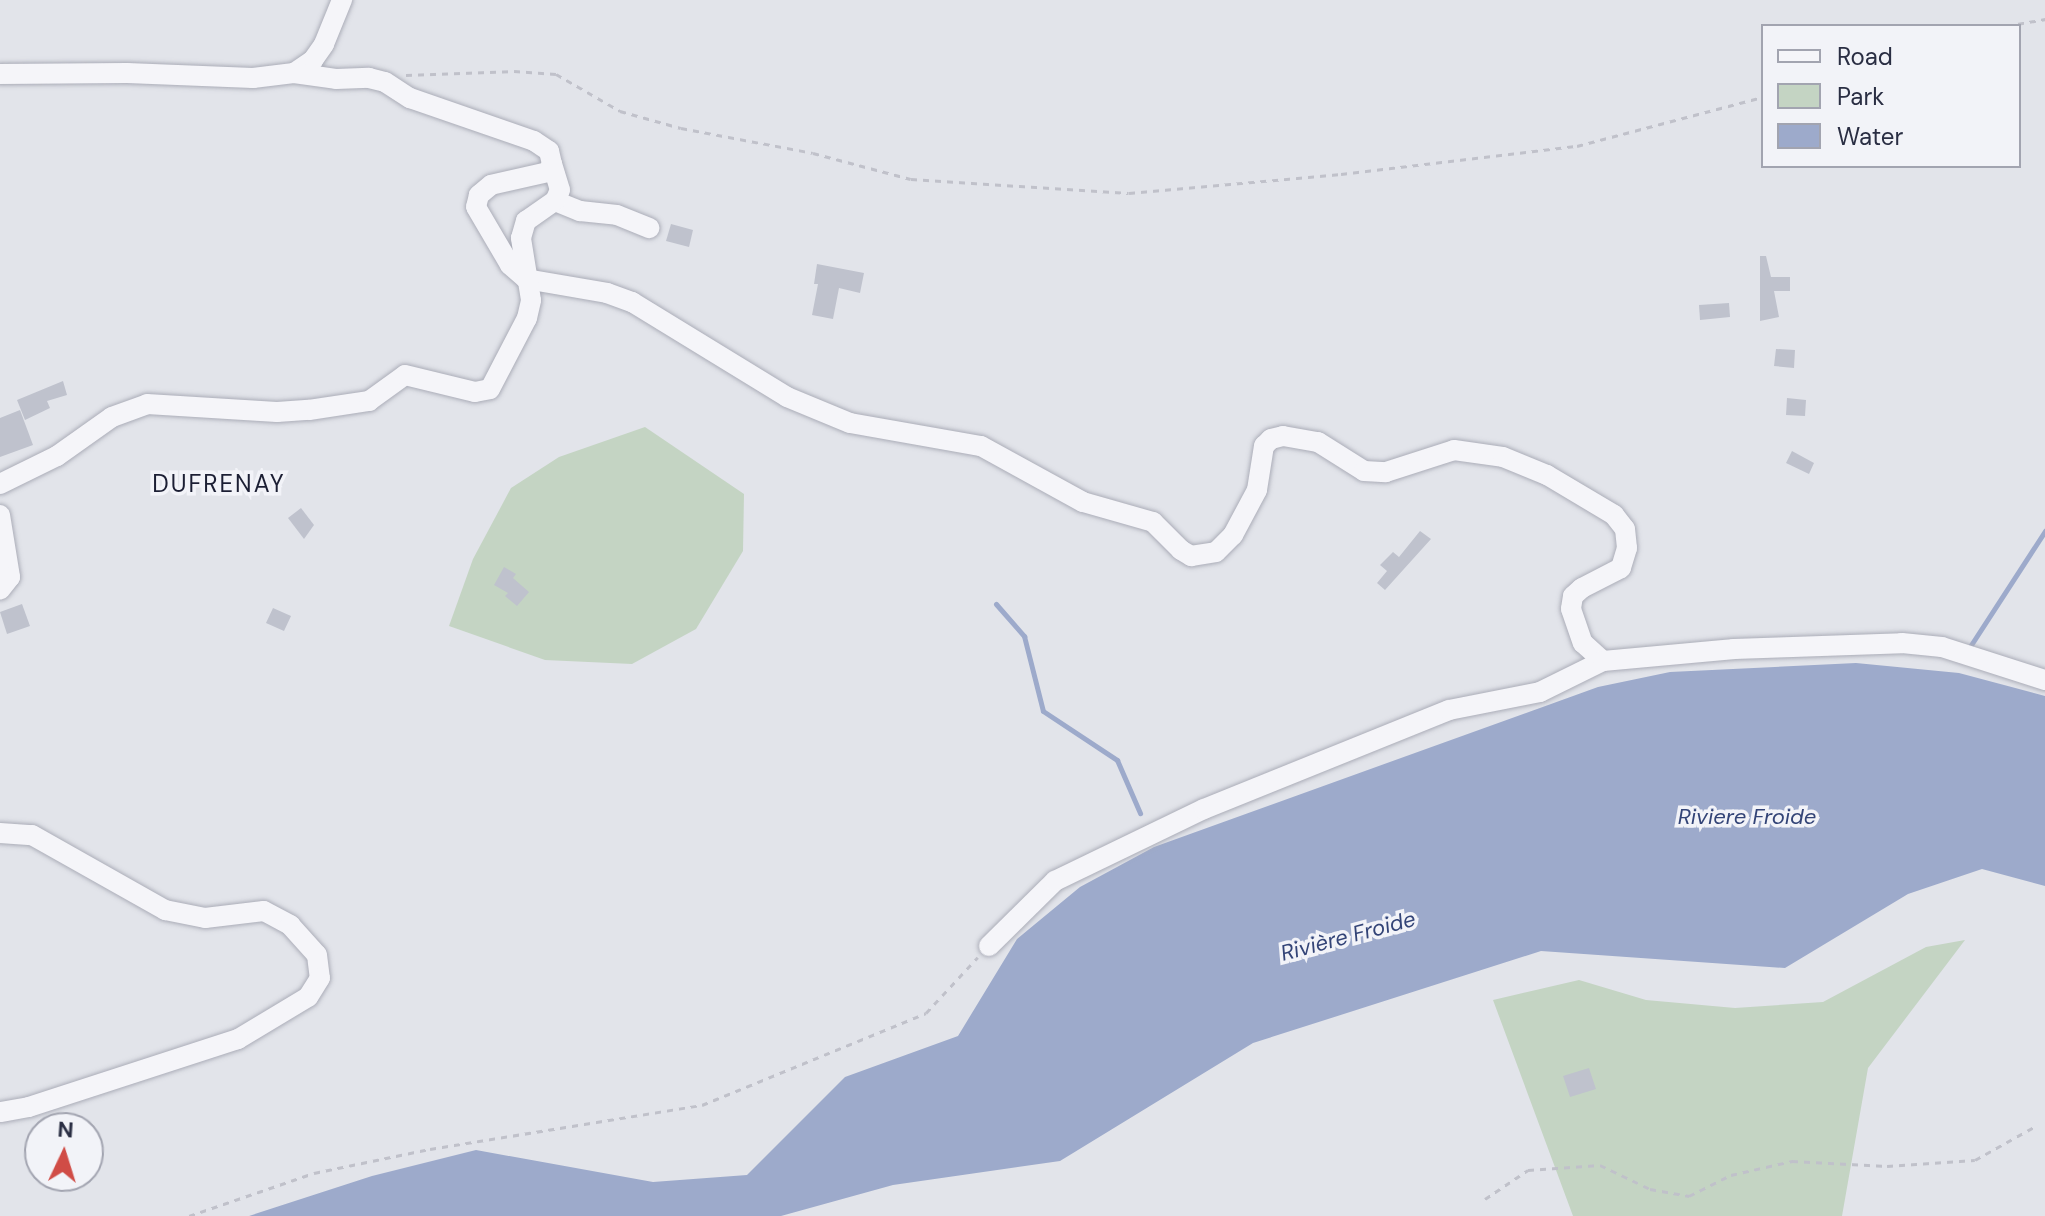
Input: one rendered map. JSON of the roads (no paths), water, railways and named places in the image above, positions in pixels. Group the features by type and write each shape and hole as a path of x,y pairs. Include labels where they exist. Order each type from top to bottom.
{"street":[{"path":"294,73 313,60 324,44 342,0"},
{"path":"0,74 154,73 253,78 294,73 336,79 369,78 385,82 410,98 534,141 549,151 560,190 555,201 533,214 523,227 520,246 531,300 527,318 496,382 483,392 405,375 369,401 309,410 277,412 147,404 112,417 57,456 0,484"},
{"path":"552,164 543,175 497,183 479,195 476,207 510,265 526,279 607,293 632,302 787,397 850,423 981,446 1083,502 1153,522 1191,556 1216,552 1233,535 1257,490 1264,446 1271,439 1283,436 1318,442 1340,459 1364,471 1386,472 1454,450 1503,457 1547,475 1614,515 1625,529 1627,548 1621,568 1573,596 1571,609 1583,643 1603,661"},
{"path":"555,201 580,211 617,215 650,228"},
{"path":"0,515 10,577 0,590"},
{"path":"989,946 1055,881 1204,809 1449,710 1540,692 1603,661 1734,649 1902,643 1942,647 2045,680"},
{"path":"0,833 32,835 165,910 205,918 264,911 290,925 317,955 320,978 308,997 238,1039 29,1107 0,1112"}],"water":[{"name":"Riviere Froide","path":"1856,663 1959,673 2045,696 2045,886 1982,869 1908,894 1785,968 1541,951 1253,1043 1060,1161 893,1185 781,1216 249,1216 372,1176 476,1150 653,1182 747,1175 845,1077 958,1036 1017,939 1080,887 1154,847 1598,687 1670,672"}],"waterway":[{"path":"1969,648 2045,531"},
{"path":"996,604 1024,636 1043,711 1117,760 1140,813"}],"district":[{"name":"DUFRENAY","path":"219,484"}],"water label":[{"name":"Rivière Froide","path":"1348,936"}]}
